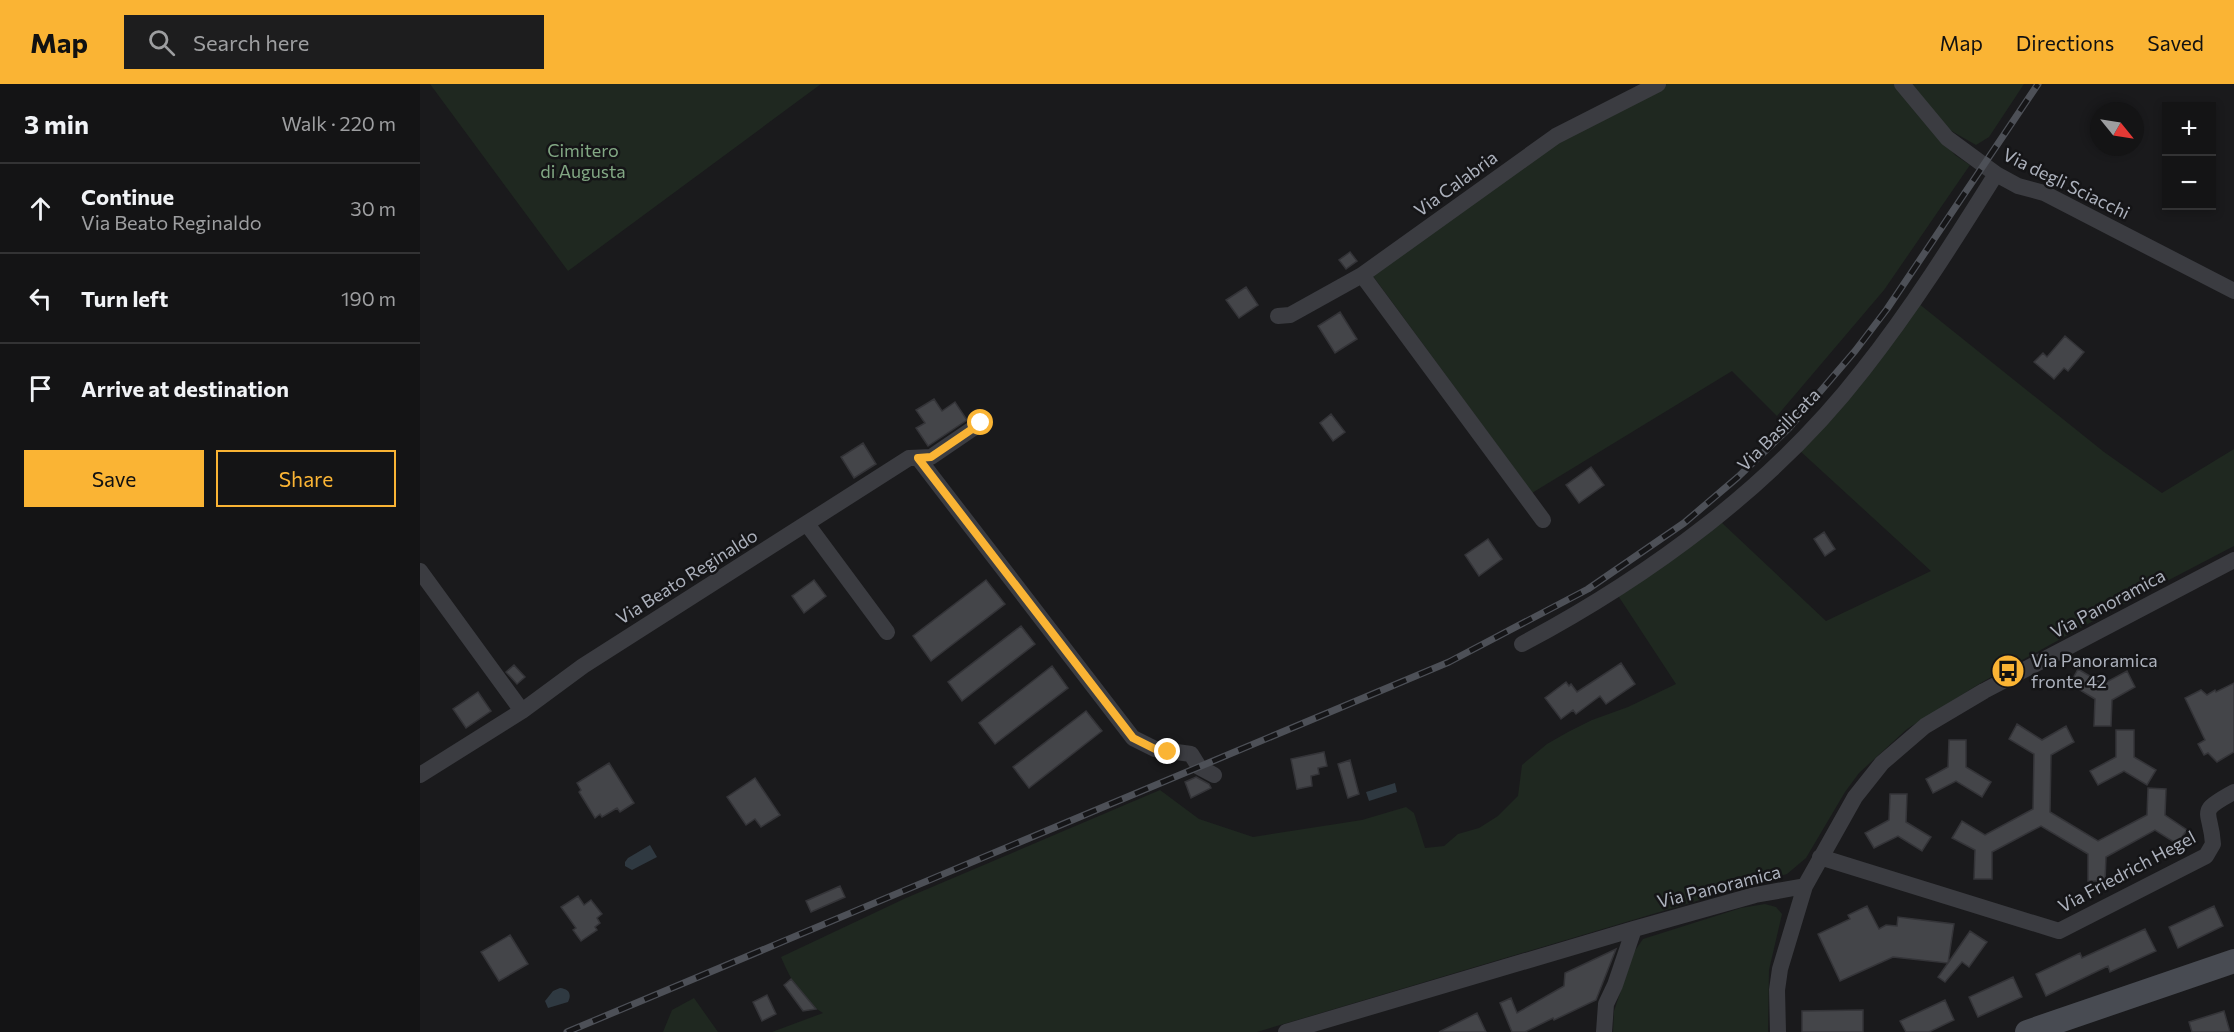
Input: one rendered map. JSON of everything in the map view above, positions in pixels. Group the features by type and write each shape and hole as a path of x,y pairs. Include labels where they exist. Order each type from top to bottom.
{"main road":[{"path":"2027,1032 2234,961"}],"street":[{"name":"Via Calabria","path":"1278,316 1290,315 1362,274 1556,136 1658,84"},
{"name":"Via degli Sciacchi","path":"1902,84 1947,138 1996,174 2018,186 2044,193 2234,291"},
{"name":"Via Basilicata","path":"1522,644 1573,617 1667,556 1729,507 1808,434 1863,371 1901,319 1996,174"},
{"path":"1362,274 1543,520"},
{"name":"Via Beato Reginaldo","path":"420,776 522,711 583,666 909,458 931,457 981,423"},
{"path":"918,458 1133,738 1155,749 1191,754 1199,767 1214,775"},
{"path":"807,524 887,632"},
{"name":"Via Panoramica","path":"1286,1032 1634,928 1755,896 1805,886 1855,797 1882,763 1925,726 1984,691 2234,560"},
{"path":"420,571 522,711"},
{"name":"Via Friedrich Hegel","path":"1820,857 2059,931 2206,856 2213,844 2207,818 2209,809 2215,802 2234,792"},
{"path":"1779,1032 1777,990 1780,969 1805,886"},
{"path":"1604,1032 1606,1004 1615,985 1634,928"}],"green space":[{"name":"Cimitero di Augusta","path":"430,84 821,84 568,271"},
{"path":"1667,84 1895,84 1955,155 1970,165 1884,290 1777,416 1732,371 1532,493 1373,276 1554,142"},
{"path":"1911,84 2024,84 1989,137 1976,145 1948,129"},
{"path":"1918,303 2104,452 2162,493 2234,449 2234,546 1984,681 1907,729 1859,773 1845,792 1806,858 1787,874 1257,1032 772,1032 823,1013 803,996 781,957 906,898 1160,790 1199,819 1253,837 1362,820 1406,807 1414,813 1425,848 1444,846 1458,834 1479,828 1498,816 1518,796 1522,765 1547,744 1592,720 1628,707 1676,684 1617,594 1720,521 1826,621 1931,571 1799,450"},
{"path":"1765,904 1776,907 1782,914 1769,970 1768,1032 1613,1032 1614,1011 1634,952 1643,939 1741,908"},
{"path":"694,998 718,1032 663,1032 672,1010"}],"shaded area":[{"path":"1395,783 1397,792 1369,801 1366,792"},
{"path":"650,845 657,857 632,870 625,866 628,858"},
{"path":"560,988 569,992 568,1002 548,1008 545,1001 553,991"}],"building":[{"path":"1350,252 1357,261 1346,269 1339,260"},
{"path":"1246,287 1258,305 1239,318 1226,300"},
{"path":"1340,312 1357,339 1335,353 1318,326"},
{"path":"2065,336 2084,352 2068,371 2064,368 2054,379 2034,362 2043,353 2047,357"},
{"path":"934,399 942,411 955,402 967,420 928,446 916,428 925,423 916,410"},
{"path":"1331,414 1345,432 1333,441 1320,423"},
{"path":"863,443 876,464 854,478 841,457"},
{"path":"1591,467 1604,485 1579,503 1566,485"},
{"path":"1824,532 1835,549 1825,556 1814,539"},
{"path":"1488,539 1502,559 1479,576 1465,555"},
{"path":"814,580 826,596 804,613 792,596"},
{"path":"986,580 1005,604 931,661 913,636"},
{"path":"1021,626 1035,644 962,701 948,682"},
{"path":"1621,663 1635,684 1606,704 1600,696 1576,714 1573,710 1561,719 1545,698 1566,682 1569,686 1571,684 1577,692"},
{"path":"514,665 525,677 517,684 506,672"},
{"path":"1052,666 1068,688 995,744 979,723"},
{"path":"2078,669 2103,684 2127,671 2135,687 2112,700 2111,726 2094,726 2095,699 2070,684"},
{"path":"2234,683 2234,752 2217,762 2208,753 2204,755 2198,744 2205,740 2185,698 2201,690 2207,695"},
{"path":"478,692 491,711 466,728 453,709"},
{"path":"1086,711 1102,731 1029,788 1013,767"},
{"path":"2017,724 2042,740 2066,726 2074,742 2051,755 2050,812 2098,841 2147,815 2148,788 2166,789 2165,815 2187,830 2177,844 2155,830 2106,857 2105,881 2088,881 2088,854 2041,826 1992,852 1992,879 1974,879 1975,850 1952,838 1962,821 1985,835 2033,809 2034,754 2009,739"},
{"path":"2116,730 2134,730 2134,757 2156,770 2147,785 2124,771 2098,785 2090,771 2116,757"},
{"path":"1949,740 1966,740 1966,767 1991,782 1982,797 1956,781 1933,793 1926,779 1948,767"},
{"path":"1324,752 1327,766 1318,768 1319,774 1311,776 1312,786 1297,789 1291,759"},
{"path":"1350,760 1359,794 1348,798 1338,764"},
{"path":"609,763 634,803 620,812 617,808 602,817 600,814 595,818 579,792 581,790 577,783"},
{"path":"1196,777 1209,784 1211,788 1191,798 1185,782"},
{"path":"755,778 780,815 761,827 755,819 746,825 727,797"},
{"path":"1890,794 1907,794 1906,822 1931,837 1922,851 1898,836 1874,848 1865,833 1889,820"},
{"path":"840,886 845,897 811,912 806,901"},
{"path":"578,896 584,905 591,900 602,914 597,918 600,923 595,927 597,930 581,941 573,930 576,928 561,907"},
{"path":"1867,906 1879,929 1886,925 1897,926 1898,917 1954,924 1948,963 1893,957 1840,981 1818,934 1850,919 1848,915"},
{"path":"2214,906 2223,926 2178,948 2169,927"},
{"path":"2145,929 2156,951 2110,972 2108,966 2046,996 2036,974 2080,953 2082,958"},
{"path":"1970,931 1987,942 1969,967 1962,962 1945,982 1938,977"},
{"path":"510,935 528,964 499,981 481,952"},
{"path":"1616,949 1596,1000 1525,1032 1512,1032 1500,1003 1511,998 1517,1013 1564,986 1565,973"},
{"path":"2013,977 2022,997 1978,1017 1969,997"},
{"path":"791,979 816,1009 803,1011 784,985"},
{"path":"767,995 776,1014 762,1021 753,1002"},
{"path":"1945,1000 1954,1020 1929,1032 1906,1032 1900,1021"},
{"path":"1863,1010 1863,1032 1802,1032 1802,1011"},
{"path":"2224,1011 2230,1032 2192,1032 2189,1022"},
{"path":"1477,1013 1486,1032 1439,1032"}],"railway":[{"path":"567,1032 1449,662 1588,589 1684,523 1738,477 1789,428 1855,351 1887,309 2038,84"}],"place":[{"name":"Via Panoramica fronte 42","path":"2008,671"}],"route":[{"path":"981,423 931,457 918,458 1133,738 1142,744 1168,752"}]}
